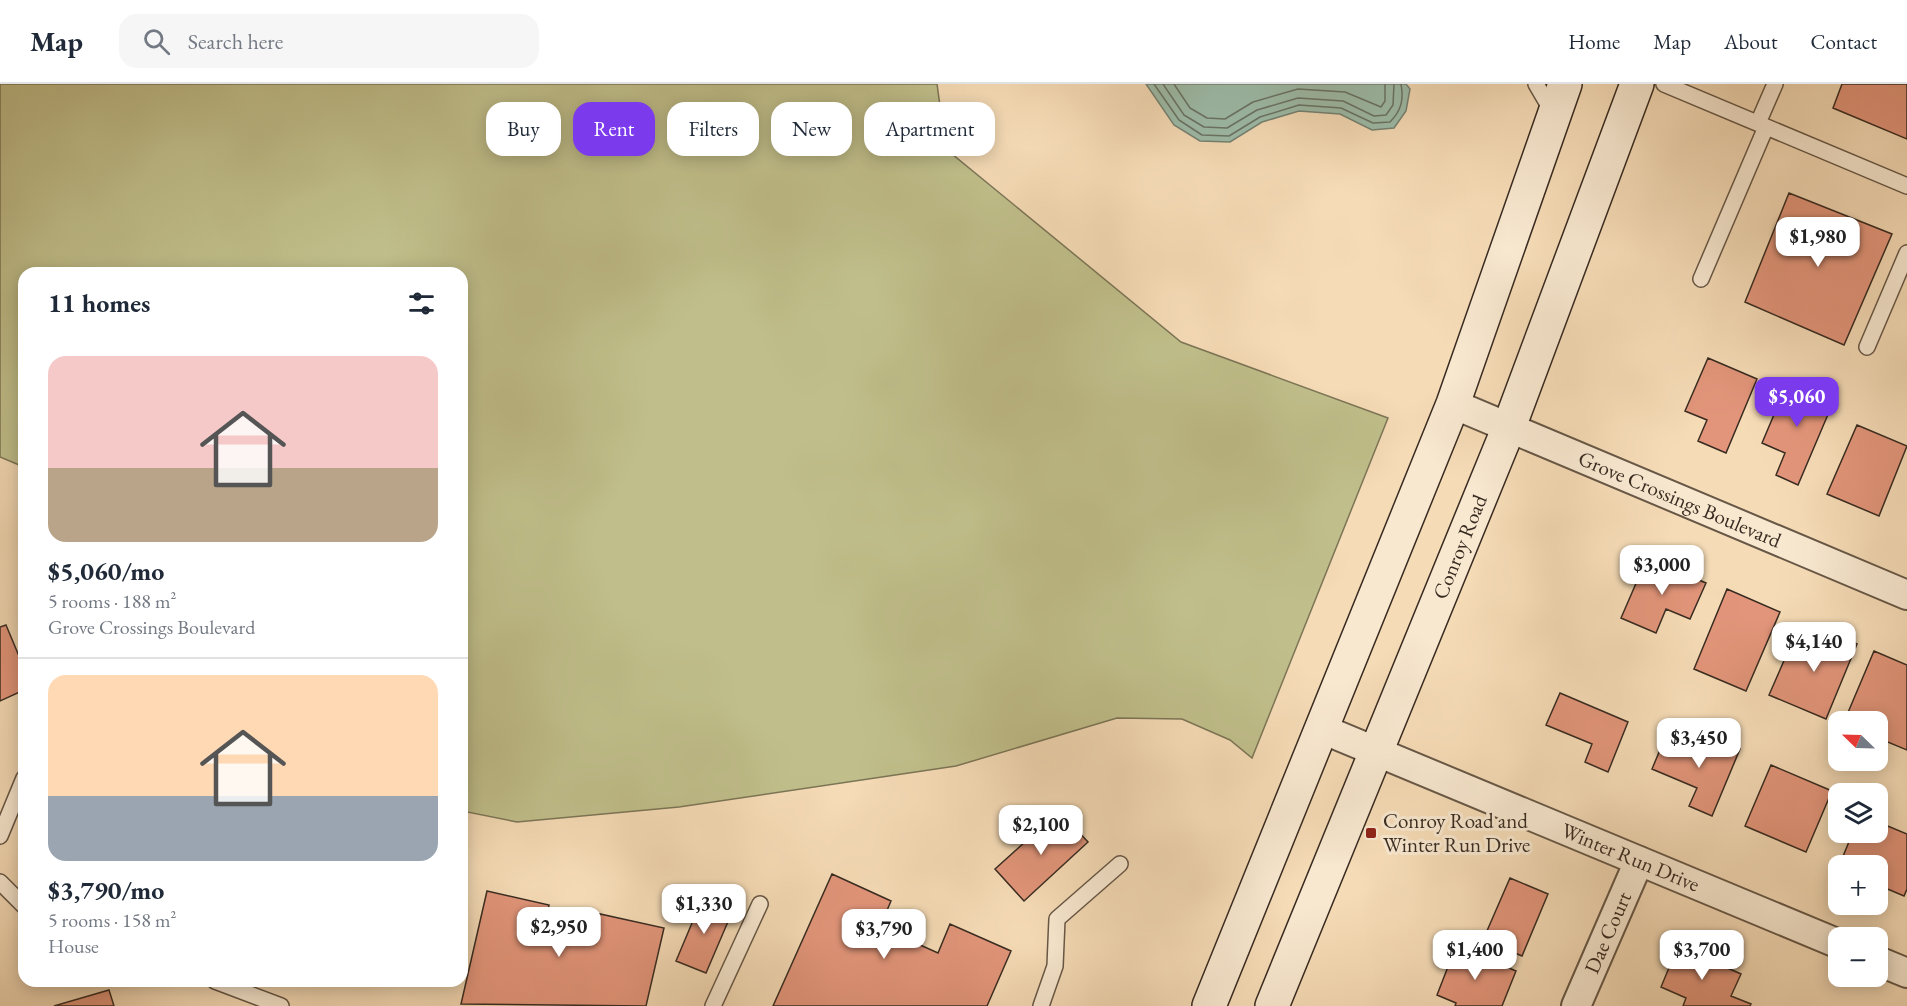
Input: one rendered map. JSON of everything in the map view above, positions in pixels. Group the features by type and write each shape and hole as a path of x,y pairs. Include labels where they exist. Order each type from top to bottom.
{"main road":[{"path":"1209,1006 1453,404 1565,84"},
{"name":"Conroy Road","path":"1272,1006 1509,427 1637,84"}],"street":[{"name":"Grove Crossings Boulevard","path":"1453,404 1907,595"},
{"name":"Winter Run Drive","path":"1322,729 1828,939"},
{"name":"Dae Court","path":"1576,1006 1639,861"},
{"path":"1888,965 1907,973"}],"lane":[{"path":"1536,84 1554,115"},
{"path":"1664,84 1907,186"},
{"path":"1701,279 1762,125 1775,84"},
{"path":"1868,347 1907,253"},
{"path":"0,836 18,792"},
{"path":"1041,1006 1055,966 1057,920 1120,864"},
{"path":"0,882 18,900"},
{"path":"713,1006 760,904"},
{"path":"249,987 281,1006"}],"shaded area":[{"path":"0,84 937,84 939,102 864,102 864,156 955,156 1181,342 1388,418 1252,758 1230,740 1182,719 1117,718 956,766 679,807 517,822 468,812 468,267 18,267 18,464 0,457"}],"water":[{"path":"1146,84 1406,84 1410,89 1406,111 1394,128 1372,130 1340,114 1299,111 1262,122 1230,142 1200,141 1174,125"}],"building":[{"path":"1842,84 1907,84 1907,139 1833,108"},
{"path":"1789,193 1892,234 1844,345 1745,302"},
{"path":"1708,358 1757,379 1726,453 1698,441 1707,420 1685,411"},
{"path":"1789,379 1835,398 1798,485 1776,475 1785,453 1762,443"},
{"path":"1857,425 1907,446 1879,516 1827,494"},
{"path":"1647,558 1706,583 1690,619 1666,609 1656,633 1621,618"},
{"path":"1727,589 1780,612 1746,691 1694,669"},
{"path":"6,625 18,654 18,693 0,701 0,627"},
{"path":"1822,629 1857,644 1826,719 1769,695 1793,640 1813,649"},
{"path":"1874,651 1907,665 1907,750 1888,742 1888,711 1849,711"},
{"path":"1560,693 1628,722 1608,772 1585,762 1592,744 1546,725"},
{"path":"1702,733 1740,749 1712,816 1689,806 1697,788 1652,769 1665,738 1695,751"},
{"path":"1771,765 1828,789 1828,800 1806,852 1745,826"},
{"path":"1059,811 1088,842 1024,901 995,869"},
{"path":"1888,826 1907,834 1907,889 1904,896 1888,889 1888,855 1844,855 1848,843 1888,843"},
{"path":"832,874 891,901 880,927 938,953 950,924 1011,951 987,1006 773,1006"},
{"path":"1510,878 1548,894 1522,956 1483,940"},
{"path":"487,891 549,905 547,916 588,926 591,912 664,928 646,1006 461,1004 465,987 468,987 468,974"},
{"path":"703,897 733,910 706,973 676,961"},
{"path":"1456,946 1516,971 1502,1006 1455,1006 1456,1003 1437,995"},
{"path":"1678,946 1741,974 1731,996 1751,1004 1750,1006 1683,1006 1686,998 1661,987"},
{"path":"109,990 114,1006 54,1006"}],"place":[{"name":"Conroy Road and Winter Run Drive","path":"1371,833"}]}
